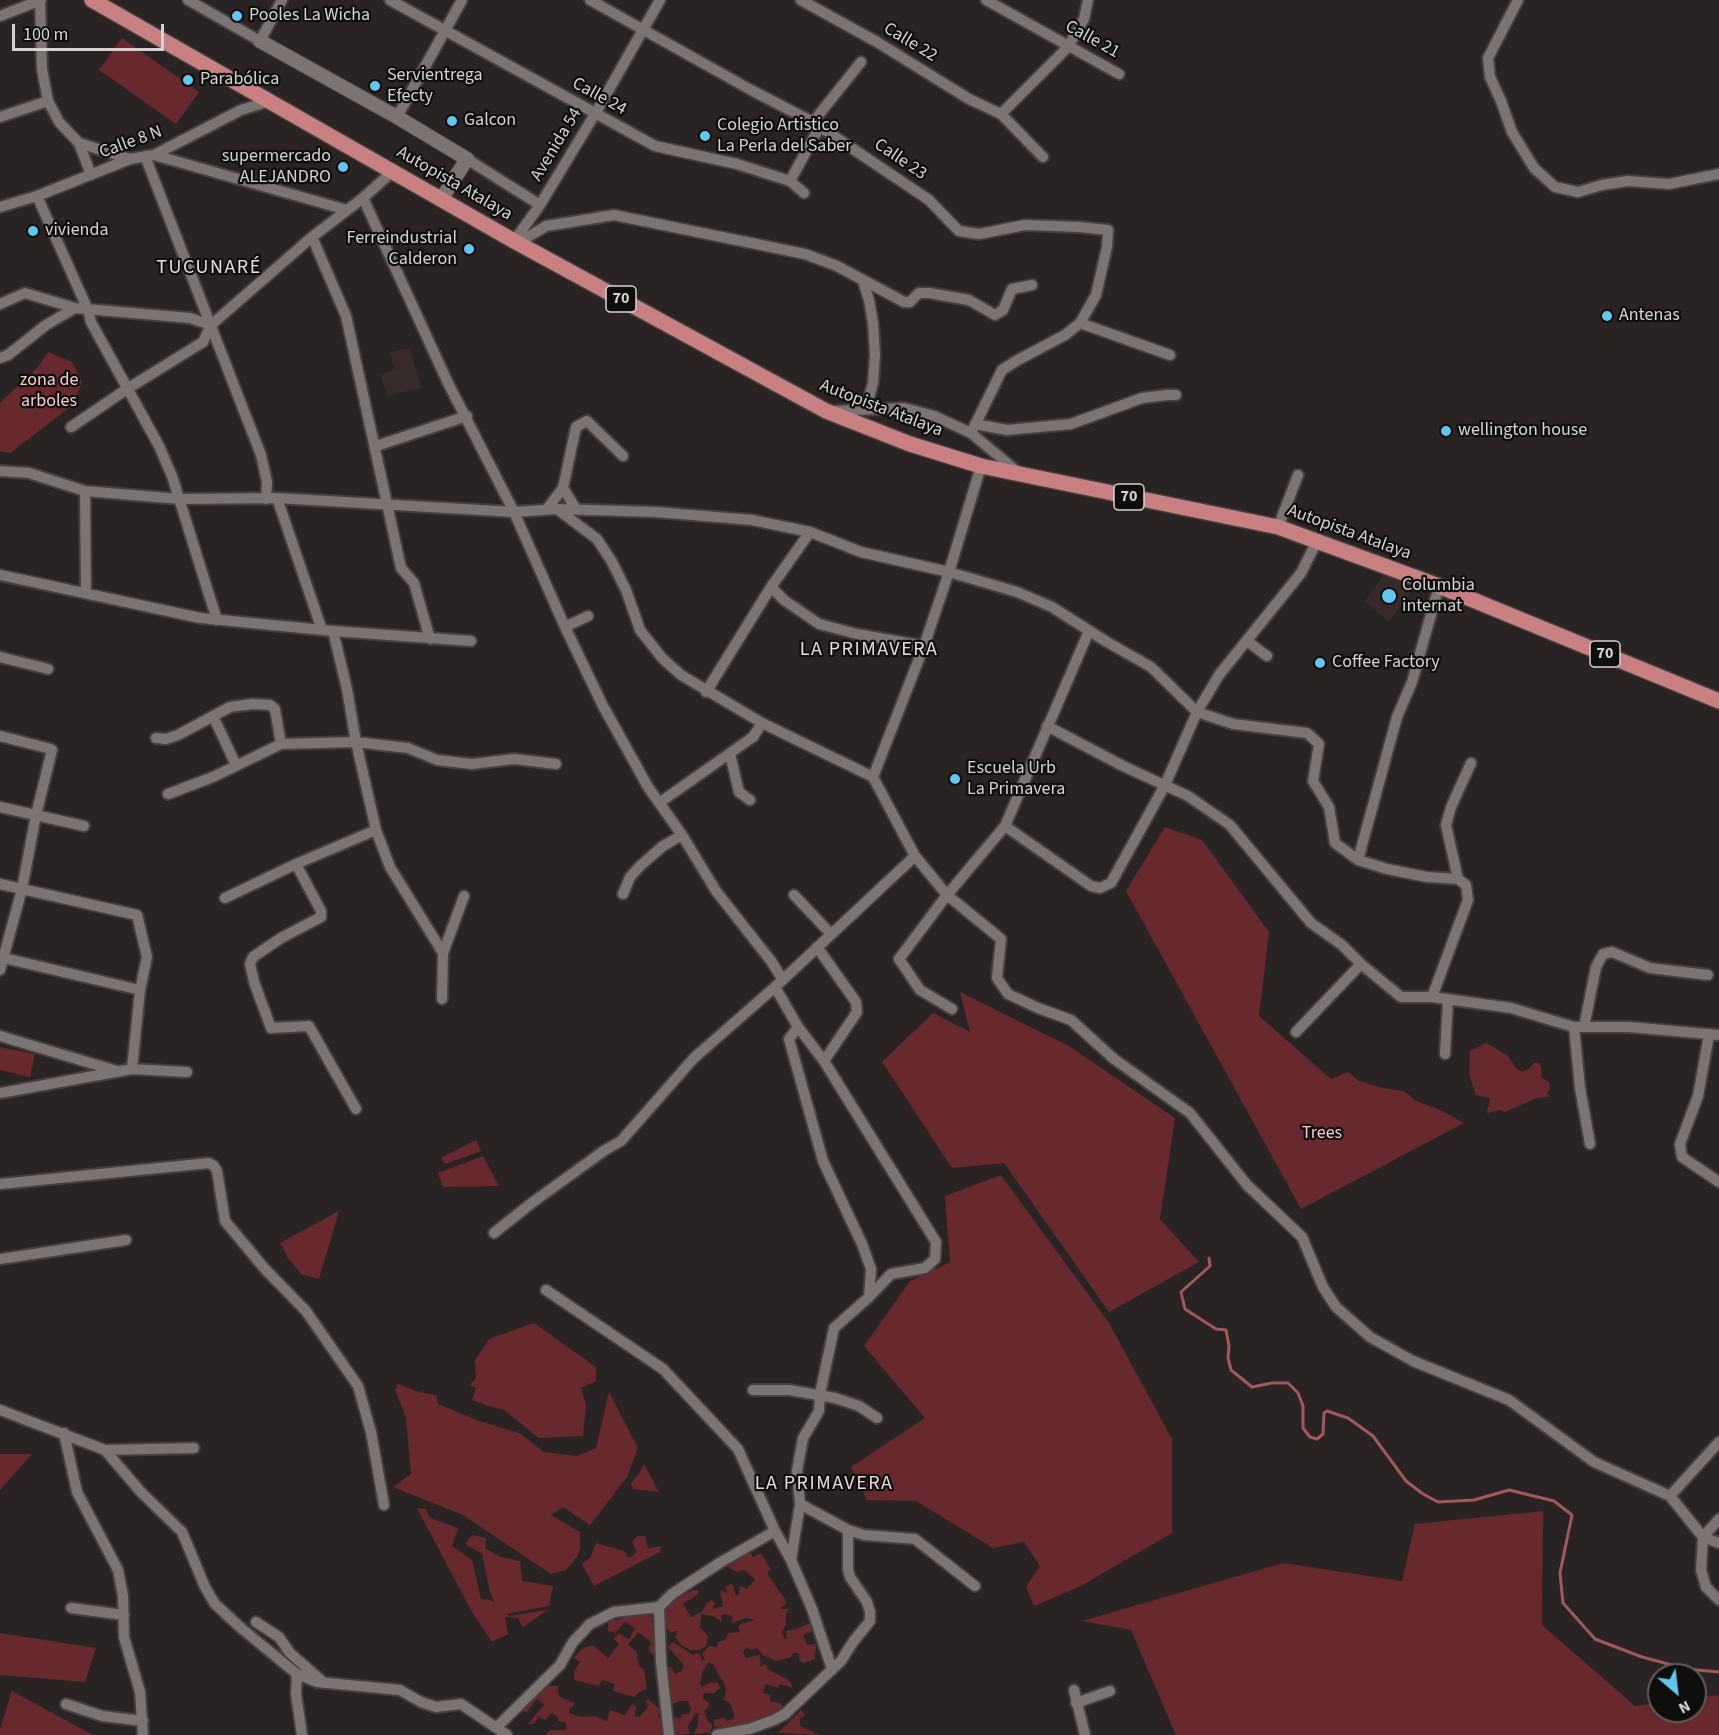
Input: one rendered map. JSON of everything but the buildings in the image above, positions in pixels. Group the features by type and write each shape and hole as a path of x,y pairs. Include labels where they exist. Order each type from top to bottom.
{"main road":[{"name":"Autopista Atalaya","path":"92,0 516,242 826,411 910,444 981,466 1278,527 1439,586 1719,701"}],"street":[{"path":"0,16 40,0 42,69 48,100 58,122 79,143 91,175"},
{"path":"188,0 397,117 540,205"},
{"path":"260,41 282,0"},
{"name":"Calle 24","path":"390,0 655,146 737,164 790,181 804,193"},
{"path":"397,117 462,0"},
{"name":"Calle 23","path":"590,0 751,90 817,124 929,200 959,231 979,234 1025,225 1079,226 1108,230 1105,259 1096,295 1080,323"},
{"name":"Avenida 54","path":"516,242 595,114 660,0"},
{"name":"Calle 22","path":"801,0 877,42 969,99 1001,114"},
{"name":"Calle 21","path":"986,0 1003,4 1068,47 1119,74"},
{"path":"1043,157 1001,114 1068,47 1084,19 1088,0"},
{"path":"1518,0 1488,58 1490,77 1512,132 1534,168 1555,187 1578,192 1628,180 1669,184 1719,174"},
{"path":"790,181 817,124 861,62"},
{"path":"0,117 48,100"},
{"name":"Calle 8 N","path":"0,207 37,196 130,159 149,155 241,110 270,101"},
{"path":"79,143 130,159"},
{"path":"149,155 347,210"},
{"path":"149,155 261,455 272,498 327,630 347,689 356,742 376,830 390,867 443,953"},
{"path":"441,198 466,159"},
{"path":"71,427 203,342 211,325 312,237 363,198 393,171"},
{"path":"37,196 88,310 91,322 159,446 172,476 217,620"},
{"path":"363,198 425,335 514,512 603,706 659,803 682,835 716,891 771,961 798,1027 824,1061 936,1242 935,1259 925,1268 891,1274 834,1328 820,1394 819,1411 804,1438 797,1471 800,1504 791,1560"},
{"path":"516,242 546,226 614,214 805,254 837,266 904,302 910,302 919,293 928,293 969,300 995,315 1003,310 1012,289 1032,285"},
{"path":"312,237 346,316 401,568 414,584 430,639"},
{"path":"863,281 873,323 875,355 873,383 866,409"},
{"path":"0,304 25,294 75,308 190,318 211,325"},
{"path":"0,358 8,355 46,325 75,308"},
{"path":"973,429 1002,370 1080,323 1170,355"},
{"path":"826,411 904,408 973,429 1007,430 1071,424 1142,398 1176,395"},
{"path":"376,446 467,416"},
{"path":"552,509 563,488 576,428 581,423 587,421 622,456"},
{"path":"973,429 1022,475"},
{"path":"873,777 924,646 981,466"},
{"path":"0,471 29,473 85,491 179,499 272,498 514,512 576,508 752,520 810,532 861,552 949,572 1026,596 1052,607 1151,667 1197,712 1233,724 1307,733 1320,744 1313,781 1329,807 1335,843 1359,861 1427,878 1458,879 1466,885 1468,900 1432,997"},
{"path":"1278,527 1298,475"},
{"path":"563,488 576,508"},
{"path":"85,491 86,593"},
{"path":"552,509 597,539 626,590 640,630 662,658 681,675 706,692 762,723 873,777 915,856 947,895 1001,939 997,978 1008,994 1071,1020 1114,1059 1190,1113 1247,1185 1302,1237 1323,1287 1336,1307 1370,1337 1413,1361 1509,1400 1594,1462 1670,1496 1703,1538 1719,1543"},
{"path":"706,692 771,587 810,532"},
{"path":"1005,826 1091,886 1100,888 1111,883 1165,785 1197,712 1219,675 1301,573 1317,541"},
{"path":"0,575 217,620 471,641"},
{"path":"1359,861 1397,717 1412,682 1439,586"},
{"path":"771,587 793,607 819,624 857,634 924,646"},
{"path":"565,627 588,616"},
{"path":"952,1009 920,990 899,959 947,895 1005,826 1089,631"},
{"path":"1247,641 1267,656"},
{"path":"0,657 48,669"},
{"path":"156,738 166,739 178,735 230,708 253,704 270,705 274,709 281,744"},
{"path":"213,716 236,765"},
{"path":"659,803 753,737 762,723"},
{"path":"1047,726 1165,785 1207,808 1230,825 1311,923 1342,945 1360,964 1401,997 1432,997 1512,1008 1579,1027 1629,1027 1714,1035 1698,1095 1680,1144 1682,1157 1719,1182"},
{"path":"0,736 51,748 22,889 0,970"},
{"path":"168,794 213,777 281,744 356,742 408,748 436,760 472,764 514,759 556,764"},
{"path":"730,754 739,792 750,800"},
{"path":"1458,879 1446,825 1451,807 1471,763"},
{"path":"0,807 84,826"},
{"path":"225,898 296,864 376,830"},
{"path":"623,894 630,877 640,866 663,846 682,835"},
{"path":"494,1233 533,1202 621,1141 694,1058 779,984 915,856"},
{"path":"296,864 321,911 321,917 281,938 253,957 250,964 254,982 271,1028 309,1026 356,1109"},
{"path":"0,884 137,915 147,957 140,990 132,1069"},
{"path":"794,895 831,934"},
{"path":"442,999 443,953 464,896"},
{"path":"817,947 856,1002 857,1012 824,1061"},
{"path":"1590,1144 1580,1088 1579,1027 1596,967 1603,954 1612,952 1650,968 1676,973 1708,975"},
{"path":"2,957 140,990"},
{"path":"1296,1032 1360,964"},
{"path":"1445,1054 1449,999"},
{"path":"798,1027 789,1039 823,1161 862,1244 871,1269 869,1297"},
{"path":"0,1036 120,1071"},
{"path":"0,1093 132,1069 187,1072"},
{"path":"0,1184 209,1163 214,1166 217,1171 225,1221 264,1268 306,1311 358,1386 371,1432 384,1505"},
{"path":"0,1259 126,1240"},
{"path":"546,1290 663,1369 708,1414 738,1449 812,1609 832,1669"},
{"path":"753,1390 789,1390 820,1394 859,1406 877,1418"},
{"path":"0,1410 105,1450 194,1448"},
{"path":"64,1433 77,1492 118,1570 123,1596 124,1637 140,1692 143,1735"},
{"path":"1670,1496 1719,1442"},
{"path":"105,1450 140,1491 182,1532 205,1587 215,1604 297,1674 317,1682 400,1690 420,1702 436,1707 461,1704 507,1735"},
{"path":"800,1504 848,1530 864,1535 915,1539 975,1586"},
{"path":"1719,1519 1703,1538 1701,1570 1706,1587 1719,1600"},
{"path":"717,1735 749,1728 779,1717 841,1660 870,1622 867,1602 850,1577 848,1570 848,1530"},
{"path":"497,1727 560,1665 573,1642 590,1624 614,1612 659,1607 672,1594 711,1568 775,1531"},
{"path":"659,1607 661,1662 669,1735"},
{"path":"71,1608 124,1615"},
{"path":"256,1622 279,1636 290,1653 324,1683"},
{"path":"297,1674 296,1694 302,1735"},
{"path":"1074,1690 1085,1735"},
{"path":"1076,1703 1110,1691"},
{"path":"66,1704 102,1716 142,1721"}],"shaded area":[{"path":"410,348 421,388 387,396 381,375 394,369 390,352"},
{"name":"Columbia internat","path":"1385,573 1412,590 1389,622 1365,601"}],"green space":[{"path":"122,38 199,92 176,124 99,70"},
{"name":"zona de arboles","path":"48,352 72,362 82,382 73,405 10,453 0,451 0,403 38,367"},
{"name":"Trees","path":"1165,827 1202,840 1269,932 1259,1016 1331,1079 1348,1072 1359,1081 1404,1091 1416,1101 1440,1110 1464,1123 1301,1209 1126,891"},
{"path":"960,992 1069,1046 1175,1118 1160,1219 1199,1262 1109,1312 1004,1163 952,1168 882,1062 933,1013 970,1032"},
{"path":"1486,1043 1507,1055 1516,1068 1522,1072 1534,1063 1539,1063 1542,1078 1549,1082 1550,1089 1547,1093 1549,1097 1537,1098 1505,1112 1500,1110 1487,1113 1490,1098 1476,1095 1469,1074 1470,1051"},
{"path":"0,1047 35,1054 30,1077 0,1070"},
{"path":"476,1140 481,1151 445,1164 441,1158"},
{"path":"483,1156 499,1186 443,1187 438,1173"},
{"path":"1001,1175 1109,1323 1172,1439 1172,1533 1081,1586 1034,1606 1026,1587 1040,1566 1024,1542 993,1548 916,1501 867,1500 851,1467 925,1418 864,1346 910,1281 950,1262 945,1196"},
{"path":"339,1211 319,1279 301,1274 280,1243"},
{"path":"534,1323 596,1367 596,1381 581,1388 586,1405 583,1436 539,1438 504,1410 472,1400 476,1388 470,1385 476,1378 475,1360 489,1339"},
{"path":"398,1384 419,1392 436,1395 438,1404 479,1421 519,1433 544,1452 577,1456 596,1448 609,1392 638,1448 627,1477 590,1525 563,1507 551,1515 580,1532 580,1549 577,1557 566,1570 551,1574 463,1515 393,1487 411,1474 406,1418 395,1390"},
{"path":"0,1454 32,1454 0,1490"},
{"path":"644,1464 659,1492 633,1489 631,1483"},
{"path":"417,1508 426,1509 430,1518 458,1528 452,1546 472,1560 481,1599 495,1603 490,1592 482,1554 465,1544 472,1535 486,1538 485,1548 500,1557 520,1561 522,1581 553,1586 549,1606 507,1614 509,1616 548,1610 523,1627 518,1618 505,1617 508,1634 492,1642 472,1612"},
{"path":"1543,1511 1542,1625 1635,1706 1647,1704 1647,1723 1707,1723 1707,1696 1719,1695 1719,1735 1176,1735 1131,1630 1082,1621 1283,1563 1402,1581 1415,1524"},
{"path":"637,1536 645,1536 648,1548 661,1546 660,1552 594,1586 582,1564 590,1558 596,1543 624,1551 629,1558 637,1552 632,1542"},
{"path":"748,1548 753,1557 761,1553 771,1570 768,1571 768,1575 785,1599 786,1604 781,1609 789,1609 782,1632 785,1639 787,1639 786,1631 813,1622 816,1630 803,1635 807,1645 816,1644 815,1659 804,1663 799,1660 799,1653 793,1653 791,1657 777,1661 764,1656 757,1648 751,1650 746,1647 743,1653 746,1658 760,1655 761,1667 764,1664 768,1666 767,1669 789,1680 792,1688 780,1684 778,1688 766,1684 763,1693 770,1695 770,1701 780,1703 784,1707 766,1720 732,1730 721,1726 715,1727 713,1722 724,1718 727,1721 734,1718 734,1714 730,1703 724,1700 726,1687 713,1664 709,1662 703,1670 700,1684 702,1687 711,1682 718,1683 720,1688 714,1693 703,1695 703,1699 709,1703 708,1708 704,1711 712,1728 709,1733 693,1734 697,1728 699,1713 695,1714 688,1726 690,1734 675,1735 673,1716 680,1719 682,1714 689,1714 691,1709 688,1701 672,1704 667,1682 671,1678 667,1677 666,1668 671,1667 675,1674 682,1671 684,1665 668,1647 669,1645 673,1642 693,1655 697,1653 701,1656 701,1661 705,1659 702,1654 709,1646 717,1647 718,1642 725,1640 729,1633 740,1632 738,1627 741,1624 755,1620 747,1618 732,1623 732,1616 724,1614 721,1616 722,1622 713,1616 701,1614 700,1628 708,1636 706,1646 700,1650 691,1650 682,1646 675,1637 678,1631 670,1632 662,1622 664,1609 669,1603 693,1590 698,1590 698,1594 683,1604 691,1617 702,1612 707,1603 712,1600 715,1603 712,1609 723,1606 720,1592 722,1590 727,1594 726,1587 731,1584 736,1596 739,1594 740,1586 747,1589 755,1579 744,1570 736,1572 727,1564"},
{"path":"643,1612 648,1613 655,1621 658,1653 654,1655 650,1652 649,1647 652,1643 638,1632 628,1645 636,1651 639,1666 644,1669 647,1689 635,1697 613,1691 615,1684 602,1680 599,1686 574,1680 574,1671 580,1662 574,1658 581,1649 594,1646 608,1658 619,1644 614,1639 618,1633 629,1639 635,1628 625,1622 615,1633 608,1631 608,1623 611,1619 618,1620"},
{"path":"0,1633 96,1648 85,1682 0,1675"},
{"path":"540,1686 558,1686 560,1697 575,1703 569,1713 582,1717 595,1716 607,1721 610,1710 625,1715 632,1704 636,1707 635,1716 639,1717 648,1707 646,1702 648,1699 660,1709 658,1717 664,1718 663,1735 546,1735 550,1730 565,1730 567,1725 558,1721 558,1717 552,1713 545,1720 539,1717 534,1724 528,1724 544,1705 537,1699 527,1712 519,1708"},
{"path":"12,1691 93,1735 0,1735"},
{"path":"801,1710 805,1716 800,1718 800,1726 820,1735 778,1733"}],"waterway":[{"path":"1209,1258 1210,1266 1181,1292 1185,1309 1216,1329 1226,1330 1231,1370 1252,1387 1288,1383 1298,1393 1303,1406 1303,1428 1310,1437 1317,1439 1323,1434 1324,1413 1327,1411 1348,1418 1373,1436 1406,1481 1438,1502 1474,1500 1509,1490 1554,1501 1572,1515 1560,1573 1563,1603 1595,1639 1642,1657 1687,1669 1719,1672"}],"place":[{"name":"Pooles La Wicha","path":"237,16"},
{"name":"Parabólica","path":"188,80"},
{"name":"Servientrega Efecty","path":"375,86"},
{"name":"Galcon","path":"452,121"},
{"name":"Colegio Artistico La Perla del Saber","path":"705,136"},
{"name":"supermercado ALEJANDRO","path":"343,167"},
{"name":"vivienda","path":"33,231"},
{"name":"Ferreindustrial Calderon","path":"469,249"},
{"name":"Antenas","path":"1607,316"},
{"name":"wellington house","path":"1446,431"},
{"name":"Columbia internat","path":"1389,596"},
{"name":"Coffee Factory","path":"1320,663"},
{"name":"Escuela Urb La Primavera","path":"955,779"}],"district":[{"name":"TUCUNARÉ","path":"209,269"},
{"name":"LA PRIMAVERA","path":"869,651"},
{"name":"LA PRIMAVERA","path":"824,1485"}]}
